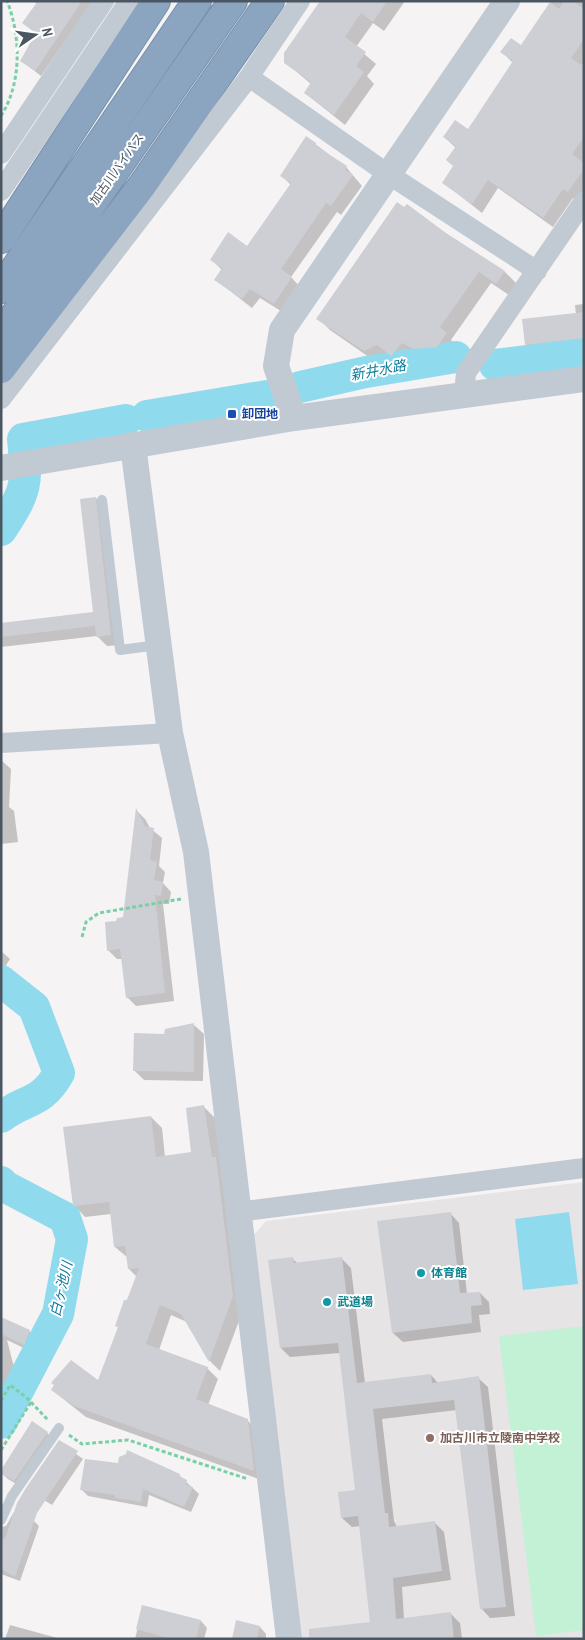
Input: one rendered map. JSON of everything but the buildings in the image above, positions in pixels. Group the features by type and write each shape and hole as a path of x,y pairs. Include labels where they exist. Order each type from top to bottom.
{"highway":[{"path":"1,239 156,1"},
{"path":"1,288 197,1"},
{"name":"加古川バイパス","path":"6,352 233,1"},
{"path":"6,352 141,186 270,1"}],"street":[{"path":"1,154 104,1"},
{"path":"1,191 129,1"},
{"path":"1,399 249,78 300,1"},
{"path":"294,418 276,366 282,330 506,1"},
{"path":"249,78 388,174 537,271"},
{"path":"464,395 466,373 584,201"},
{"path":"3,468 294,418 584,379"},
{"path":"133,445 170,733 196,852 237,1212 289,1639"},
{"path":"1,744 170,733"},
{"path":"237,1212 584,1168"}],"lane":[{"path":"102,500 120,650 159,645"},
{"path":"1,1520 12,1496 59,1428"}],"path":[{"path":"1,116 13,83 18,43 7,1"},
{"path":"82,937 86,922 99,913 184,899"},
{"path":"1,1401 10,1385 26,1397 59,1428 82,1444 128,1440 272,1487"},
{"path":"1,1450 31,1402"}],"shaded area":[{"name":"加古川市立陵南中学校","path":"584,1182 584,1639 300,1639 253,1236 266,1221"}],"green space":[{"path":"584,1326 584,1630 536,1636 499,1336"}],"water":[{"path":"569,1212 578,1284 523,1290 515,1219"}],"waterway":[{"name":"新井水路","path":"495,365 584,354"},
{"name":"新井水路","path":"300,387 366,372 456,357"},
{"name":"新井水路","path":"147,416 267,396"},
{"name":"白ヶ池川","path":"1,530 16,506 23,488 25,478 23,439 126,420"},
{"name":"白ヶ池川","path":"1,981 34,1007 59,1073 46,1091 1,1117"},
{"name":"白ヶ池川","path":"1,1182 6,1187 65,1218 72,1239 58,1314 1,1423"}],"place":[{"name":"卸団地","path":"232,414"},
{"name":"体育館","path":"421,1273"},
{"name":"武道場","path":"327,1302"},
{"name":"加古川市立陵南中学校","path":"430,1438"}]}
